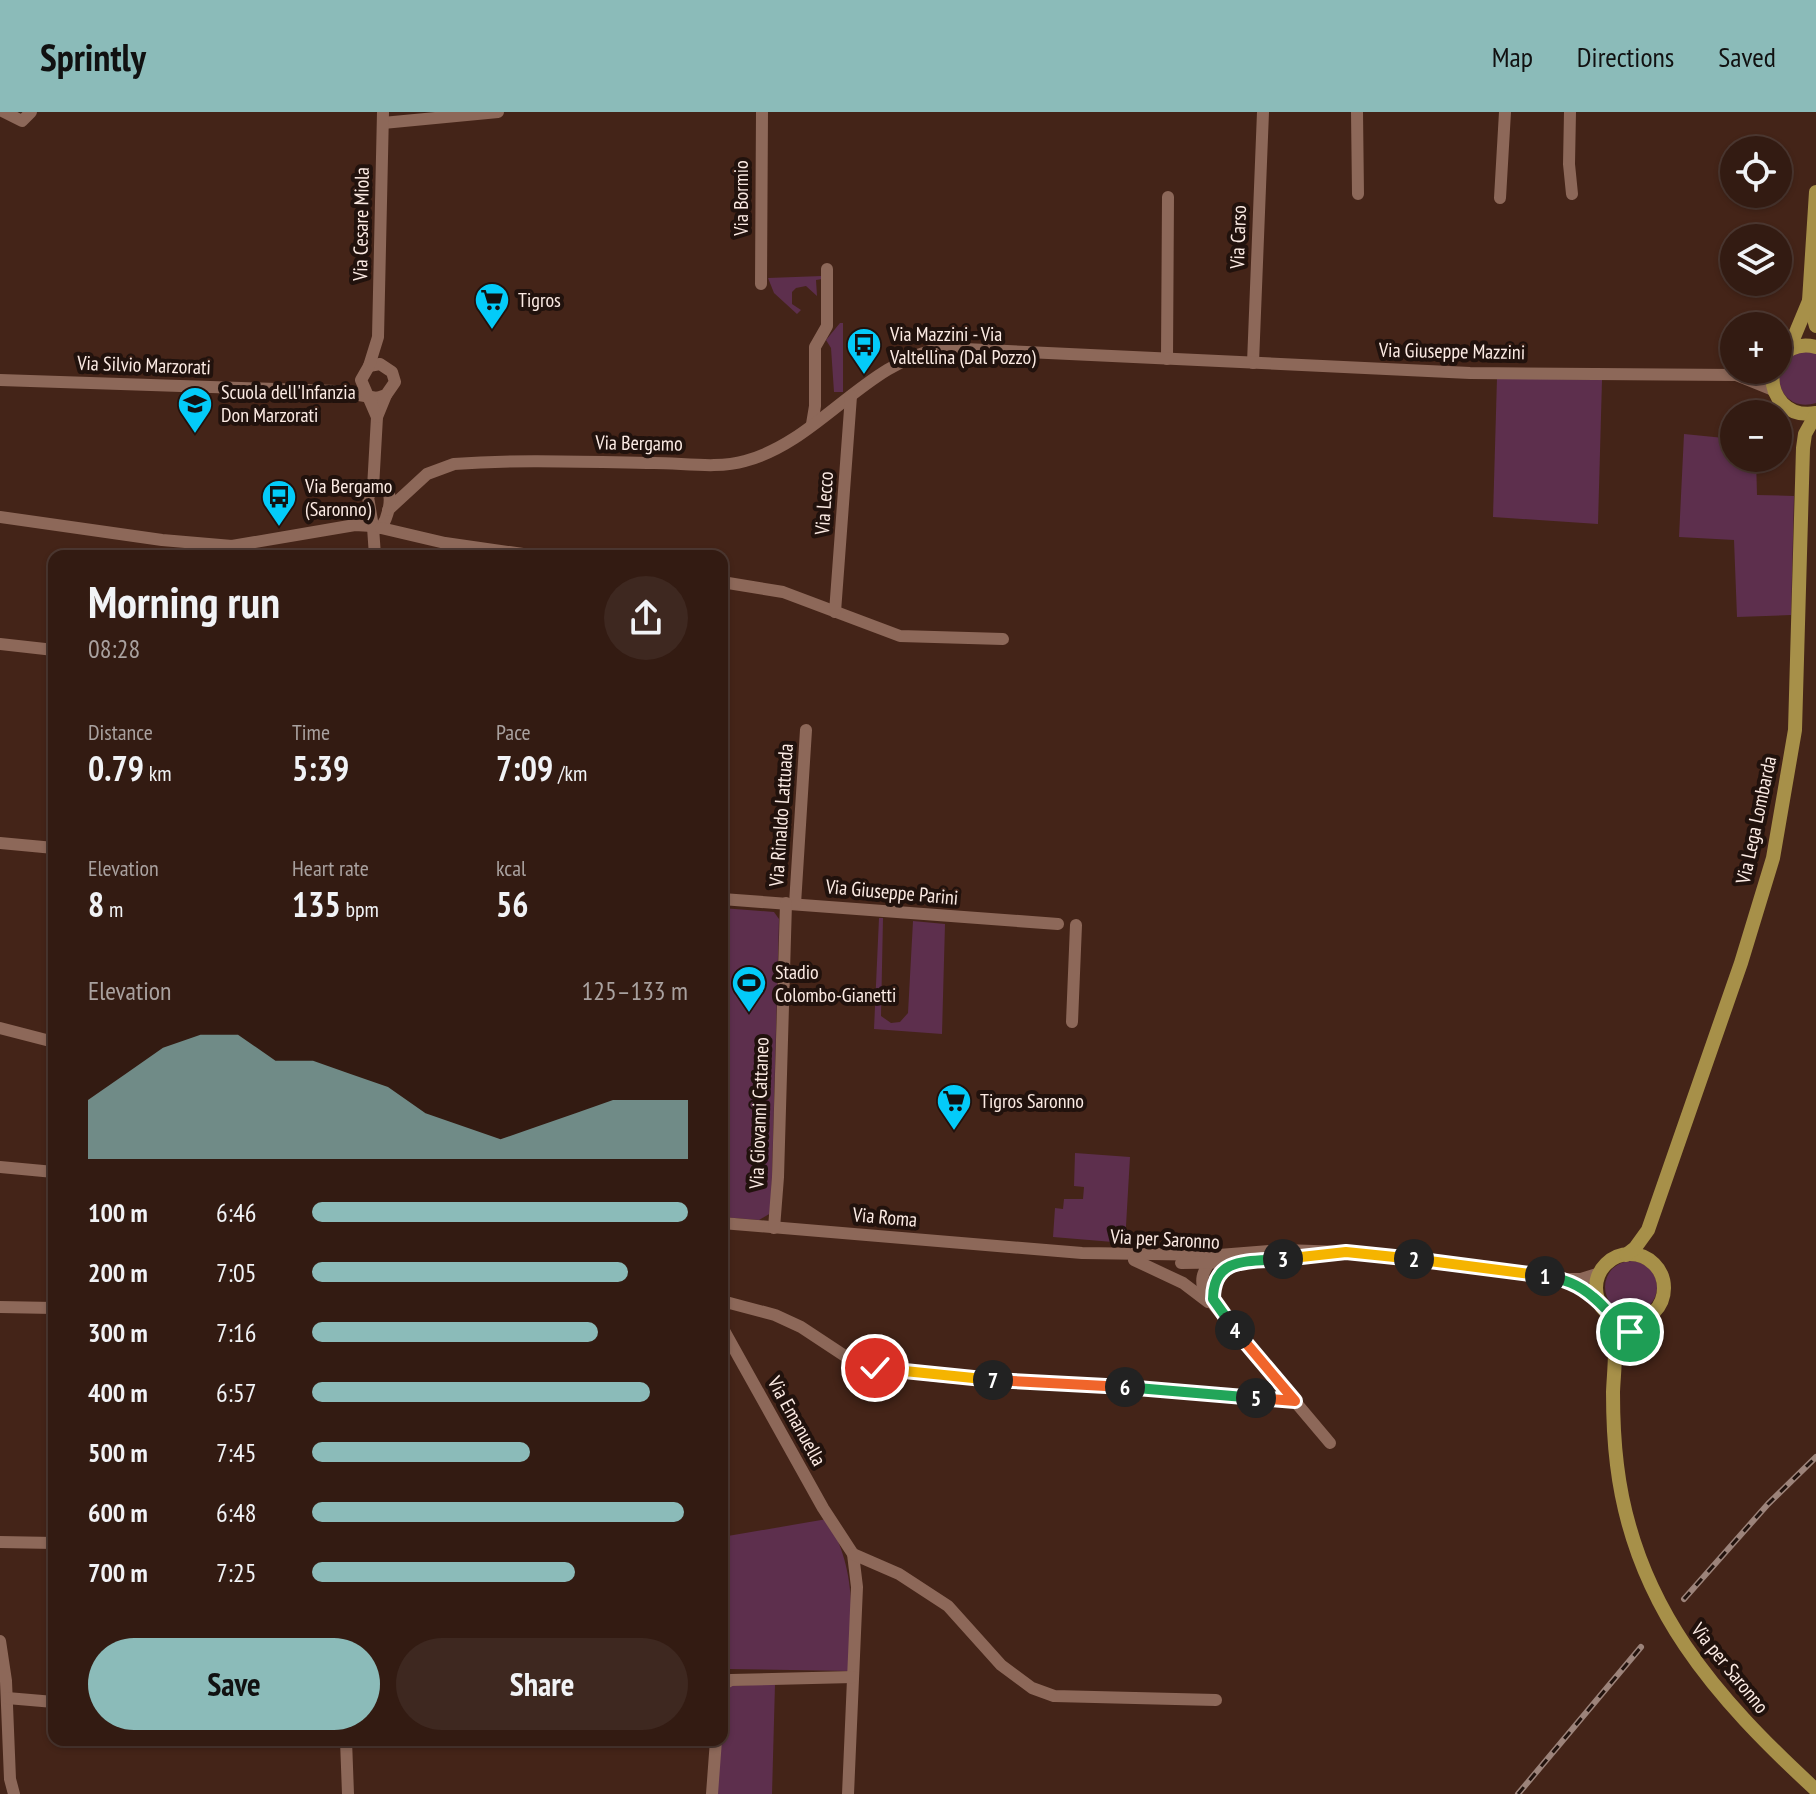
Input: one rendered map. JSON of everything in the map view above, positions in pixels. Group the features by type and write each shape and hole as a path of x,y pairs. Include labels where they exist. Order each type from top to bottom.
{"main road":[{"path":"1816,192 1809,301 1816,326"},
{"path":"1792,336 1809,301"},
{"path":"1792,349 1799,345 1816,347"},
{"path":"1773,384 1778,400"},
{"path":"1792,411 1816,414"},
{"name":"Via Lega Lombarda","path":"1792,414 1803,448"},
{"name":"Via Lega Lombarda","path":"1626,1255 1648,1230 1741,963 1773,858 1795,730 1803,448 1805,434 1816,414"},
{"path":"1648,1230 1650,1256 1656,1266 1664,1282 1662,1301 1643,1320 1622,1321 1604,1308 1596,1288 1600,1273 1613,1259 1626,1255 1643,1257 1656,1266"},
{"name":"Via per Saronno","path":"1604,1308 1613,1325 1614,1430 1621,1496 1635,1547 1653,1591 1680,1642 1715,1687 1816,1790"},
{"name":"Via per Saronno","path":"1615,1365 1630,1332 1643,1320"}],"street":[{"path":"4,112 22,121 31,112"},
{"path":"383,118 498,112"},
{"name":"Via Bormio","path":"761,284 762,112"},
{"name":"Via Carso","path":"1253,363 1263,112"},
{"path":"1357,112 1358,194"},
{"path":"1500,198 1505,112"},
{"path":"1570,112 1572,194"},
{"name":"Via Cesare Miola","path":"377,417 361,380 378,337 383,118"},
{"path":"1167,359 1168,197"},
{"path":"812,424 815,347 827,326 827,269"},
{"name":"Via Cesare Miola","path":"378,337 395,382 377,417 376,457 381,487"},
{"name":"Via Giuseppe Mazzini","path":"851,396 908,357 944,348 1470,373 1720,375"},
{"path":"369,366 380,364 389,368"},
{"name":"Via Silvio Marzorati","path":"0,380 335,391 368,395"},
{"name":"Via Silvio Marzorati","path":"335,391 361,380"},
{"path":"1758,384 1773,390"},
{"path":"368,395 377,398 386,395"},
{"name":"Via Bergamo","path":"0,517 185,549 232,546 378,522 431,472 454,464 738,463 773,450 851,396"},
{"name":"Via Lecco","path":"835,612 851,396"},
{"name":"Via Bergamo","path":"381,487 414,485"},
{"path":"375,550 378,522 390,495 381,487 368,497 378,522 402,533 495,550"},
{"path":"728,583 770,588 900,636 1003,639"},
{"path":"0,644 48,649"},
{"name":"Via Rinaldo Lattuada","path":"790,904 806,730"},
{"path":"0,843 48,847"},
{"name":"Via Giuseppe Parini","path":"728,899 1058,924"},
{"name":"Via Giovanni Cattaneo","path":"774,1228 790,904"},
{"path":"1072,1022 1076,925"},
{"path":"0,1028 48,1040"},
{"path":"0,1167 48,1171"},
{"name":"Via Roma","path":"728,1224 1046,1250"},
{"name":"Via per Saronno","path":"1046,1250 1214,1259 1233,1263 1337,1252"},
{"name":"Via per Saronno","path":"1087,1253 1134,1260 1214,1259 1282,1250 1337,1252 1566,1279 1581,1279 1600,1273"},
{"path":"1214,1259 1201,1280 1206,1296 1330,1443"},
{"path":"1134,1260 1183,1283 1220,1311"},
{"path":"1220,1311 1213,1299 1215,1283 1233,1263"},
{"name":"Via per Saronno","path":"1566,1279 1604,1308"},
{"path":"728,1303 775,1315 801,1327 851,1360 875,1368 987,1380 1295,1401"},
{"path":"0,1307 48,1308"},
{"name":"Via Emanuella","path":"728,1338 823,1508 853,1554"},
{"path":"0,1542 48,1543"},
{"path":"848,1794 857,1587 853,1554"},
{"path":"853,1554 899,1574 948,1606 985,1649 1032,1688 1054,1696 1216,1700"},
{"path":"0,1643 7,1698 4,1751 13,1793"},
{"path":"728,1682 853,1677"},
{"path":"7,1698 48,1701"},
{"path":"346,1746 348,1794"},
{"path":"712,1794 716,1746"}],"shaded area":[{"path":"822,276 822,279 816,280 817,296 806,286 792,292 792,304 801,310 797,314 774,293 768,278"},
{"path":"843,323 843,392 834,392 831,348 826,340"},
{"path":"1806,351 1816,353 1816,403 1802,404 1784,394 1780,384 1792,384 1792,356"},
{"path":"1497,378 1602,380 1598,524 1493,517"},
{"path":"1684,434 1720,438 1720,472 1756,472 1757,495 1794,496 1791,615 1737,617 1734,540 1679,537"},
{"name":"Stadio Colombo-Gianetti","path":"728,908 774,912 779,919 771,1213 759,1220 728,1217"},
{"path":"879,918 883,918 881,1016 891,1023 900,1022 908,1013 913,921 945,924 942,1034 874,1029"},
{"path":"1075,1153 1130,1157 1125,1243 1053,1237 1055,1208 1063,1209 1064,1199 1083,1199 1084,1187 1074,1186"},
{"path":"1631,1261 1649,1269 1657,1287 1649,1305 1631,1313 1613,1305 1605,1287 1613,1269"},
{"path":"827,1519 837,1538 848,1575 851,1612 849,1671 729,1669 728,1536"},
{"path":"775,1684 772,1794 717,1794 720,1746 728,1746 730,1686"}],"railway":[{"path":"1684,1599 1768,1504 1816,1457"},
{"path":"1518,1794 1641,1647"}],"place":[{"name":"Tigros","path":"492,331"},
{"name":"Via Mazzini - Via Valtellina (Dal Pozzo)","path":"864,376"},
{"name":"Scuola dell'Infanzia Don Marzorati","path":"195,435"},
{"name":"Via Bergamo (Saronno)","path":"279,528"},
{"name":"Stadio Colombo-Gianetti","path":"749,1014"},
{"name":"Tigros Saronno","path":"954,1132"}],"route":[{"path":"875,1368 945,1377 1295,1401 1220,1311 1213,1299 1215,1283 1233,1263 1337,1252 1566,1279 1600,1302 1616,1319 1643,1320 1630,1332"}]}
